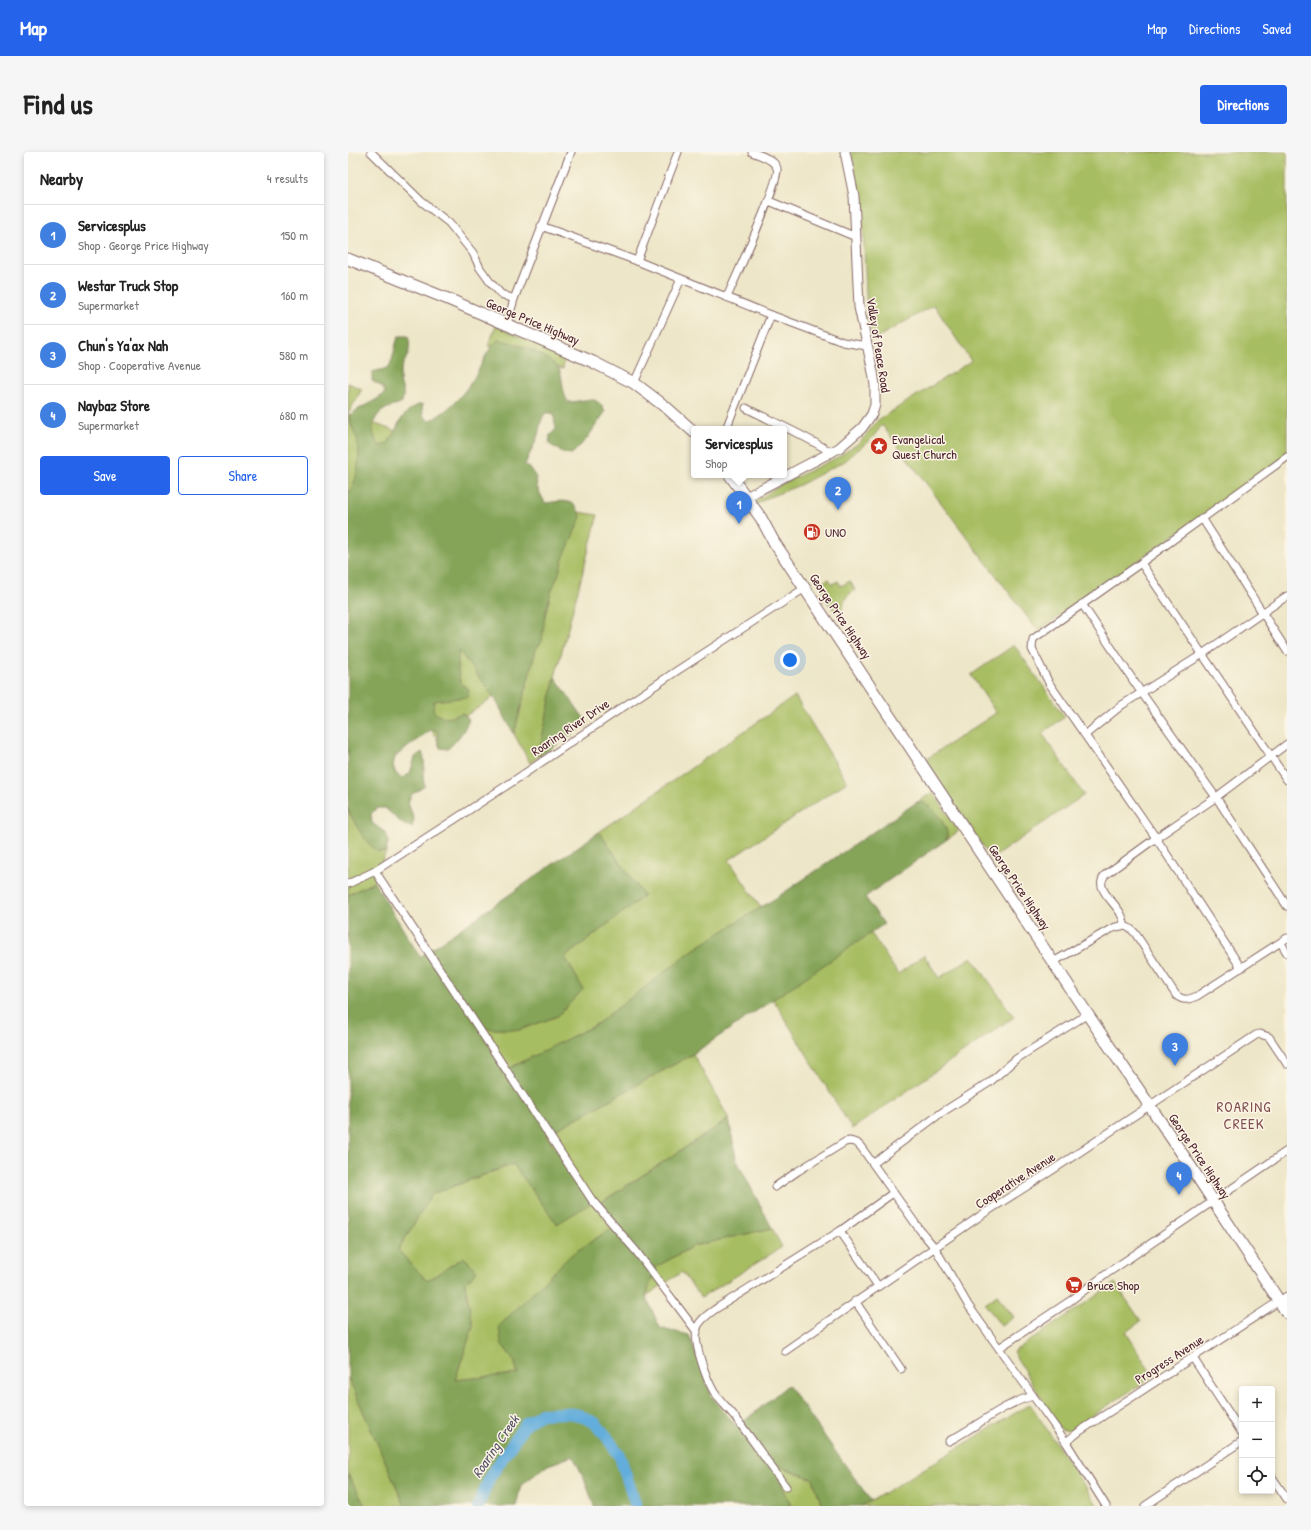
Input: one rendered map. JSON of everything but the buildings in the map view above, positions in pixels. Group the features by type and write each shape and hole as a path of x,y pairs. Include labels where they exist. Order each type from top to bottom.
{"highway":[{"name":"George Price Highway","path":"349,262 506,324 593,362 634,383 667,408 691,429"},
{"name":"George Price Highway","path":"732,478 1213,1202 1283,1299 1287,1313"}],"street":[{"path":"371,152 417,197 449,223 473,253 480,268 490,282 501,294 514,299"},
{"path":"506,324 514,299 571,152"},
{"path":"637,261 678,152"},
{"path":"727,297 769,201 778,174 778,168 770,160 752,152"},
{"name":"Valley of Peace Road","path":"787,476 832,453 848,442 862,428 872,414 874,405 875,384 859,308 854,196 845,152"},
{"path":"769,201 856,237"},
{"path":"542,226 637,261 771,315 843,342 867,346"},
{"path":"634,383 681,279"},
{"path":"727,426 771,315"},
{"path":"746,408 780,426"},
{"path":"787,429 815,441 832,453"},
{"path":"1241,968 1156,838 1049,683 1032,649 1033,638 1141,563 1287,457"},
{"name":"Valley of Peace Road","path":"746,497 783,478"},
{"path":"1202,518 1287,651"},
{"path":"1141,563 1201,655 1287,780"},
{"name":"Roaring River Drive","path":"348,884 374,871 509,784 535,764 805,588"},
{"path":"1085,736 1122,705 1201,655 1287,596"},
{"path":"1082,604 1287,906"},
{"path":"1124,926 1124,917 1104,891 1101,882 1103,878 1110,871 1215,798 1287,744"},
{"path":"374,871 592,1200 636,1251 697,1332"},
{"path":"1053,962 1110,929 1124,926 1131,929 1172,989 1180,998 1185,1000 1197,996 1287,938"},
{"path":"1280,943 1287,953"},
{"path":"874,1163 941,1113 990,1082 1016,1060 1088,1014"},
{"name":"Cooperative Avenue","path":"785,1351 922,1255 936,1248 983,1214 1051,1172 1250,1038 1260,1034 1269,1037 1287,1064"},
{"path":"775,1187 845,1142 850,1140 857,1143 874,1163 893,1193 920,1230 936,1248 968,1305 1066,1442 1072,1455 1106,1506"},
{"path":"1000,1348 1287,1151"},
{"path":"786,1487 715,1392 708,1378 698,1346 698,1326 709,1314 840,1231 893,1193"},
{"path":"840,1231 878,1286"},
{"name":"Progress Avenue","path":"1066,1442 1080,1431 1283,1299"},
{"path":"855,1301 901,1369"},
{"path":"1193,1358 1239,1428"},
{"path":"949,1441 970,1430 992,1414 1017,1400 1033,1396"},
{"path":"1144,1506 1239,1443"},
{"path":"1275,1481 1287,1499"}],"green space":[{"path":"851,152 1287,152 1287,456 1038,631 882,425 873,437 845,461 800,485 767,498 756,505 754,502 782,484 838,457 860,442 878,420 971,361 934,305 873,340 867,318 863,221"},
{"path":"496,326 565,356 563,369 488,346"},
{"path":"399,336 408,336 409,343 408,354 402,367 400,378 403,398 402,402 384,410 379,414 374,422 373,430 375,439 380,446 388,443 401,419 415,406 422,404 423,415 429,421 437,417 451,406 469,386 484,358 498,340 513,343 531,350 555,364 561,373 564,393 568,402 594,400 602,406 605,412 586,440 572,454 564,453 549,444 550,435 556,429 553,413 545,413 536,441 525,465 532,471 536,478 537,487 545,503 562,501 571,503 575,506 581,517 551,592 545,615 542,641 536,649 514,734 494,697 459,651 459,676 461,684 469,689 468,697 434,701 433,710 440,716 447,718 463,713 469,720 460,736 448,749 440,748 437,739 438,731 430,730 395,757 393,765 396,774 403,778 410,773 415,757 422,752 424,757 423,777 425,786 411,795 408,803 414,819 412,827 404,825 385,808 377,808 371,814 372,823 386,833 388,842 386,852 378,852 364,838 348,810 348,494 354,482 359,460 357,439 349,416 385,393 381,386 372,381 372,372 388,368"},
{"path":"348,383 362,389 348,414"},
{"path":"348,414 406,435 348,513"},
{"path":"572,511 598,515 555,677 538,757 530,763 514,734"},
{"path":"829,579 832,584 838,581 841,586 850,581 855,590 848,595 840,612 836,611 829,605 825,596 823,582"},
{"path":"445,632 494,697 435,736 412,704"},
{"path":"1014,645 1065,717 1042,733 1084,795 991,859 925,760 996,713 971,675"},
{"path":"555,677 588,724 538,757"},
{"path":"795,696 847,782 729,860 761,908 693,950 597,1024 506,1070 479,1028 519,1030 558,1016 583,989 565,957 644,896 599,832"},
{"path":"933,792 959,831 946,840 948,836 922,802 914,804"},
{"path":"922,802 936,813 944,824 947,835 946,840 865,897 884,924 693,1054 546,1135 591,1203 557,1224 513,1164 432,1194 398,1250 427,1281 464,1257 477,1271 465,1283 473,1326 455,1380 518,1374 514,1360 501,1343 499,1326 571,1255 616,1225 602,1202 729,1119 736,1159 772,1228 693,1246 656,1267 646,1296 660,1328 689,1335 712,1397 737,1427 788,1385 871,1501 860,1506 822,1506 813,1479 773,1464 791,1506 594,1506 584,1478 573,1456 548,1465 521,1485 516,1506 405,1506 348,1377 348,895 374,882 420,957 599,832 644,896 565,957 583,989 558,1016 519,1030 479,1028 506,1070 597,1024 693,950 779,896 914,804"},
{"path":"348,810 356,825 378,852 386,852 374,882 348,895"},
{"path":"871,933 898,974 924,955 939,978 972,957 1014,1017 852,1129 773,999"},
{"path":"693,1054 729,1119 603,1201 616,1225 571,1255 539,1287 501,1343 514,1360 518,1374 455,1380 473,1326 464,1283 477,1271 464,1257 427,1281 398,1250 432,1194 514,1164 557,1224 546,1135"},
{"path":"772,1228 782,1247 701,1298 682,1272 646,1296 656,1267 693,1246"},
{"path":"1115,1283 1141,1321 1126,1332 1153,1376 1069,1431 1060,1429 1013,1352"},
{"path":"997,1295 1014,1317 1001,1326 985,1304"},
{"path":"348,1377 405,1506 365,1506 348,1474"},
{"path":"1030,1404 1098,1506 860,1506 871,1501"},
{"path":"773,1463 813,1479 822,1506 791,1506"},
{"path":"348,1474 365,1506 348,1506"}],"waterway":[{"name":"Roaring Creek","path":"478,1506 490,1477 526,1423 541,1414 567,1413 579,1415 595,1423 607,1437 620,1457 636,1506"}],"place":[{"name":"Evangelical Quest Church","path":"879,446"},
{"name":"Westar Truck Stop","path":"838,510"},
{"name":"Servicesplus","path":"739,524"},
{"name":"UNO","path":"812,532"},
{"name":"Chun's Ya'ax Nah","path":"1175,1066"},
{"name":"Naybaz Store","path":"1179,1195"},
{"name":"Bruce Shop","path":"1074,1285"}],"district":[{"name":"ROARING CREEK","path":"1244,1114"}]}
